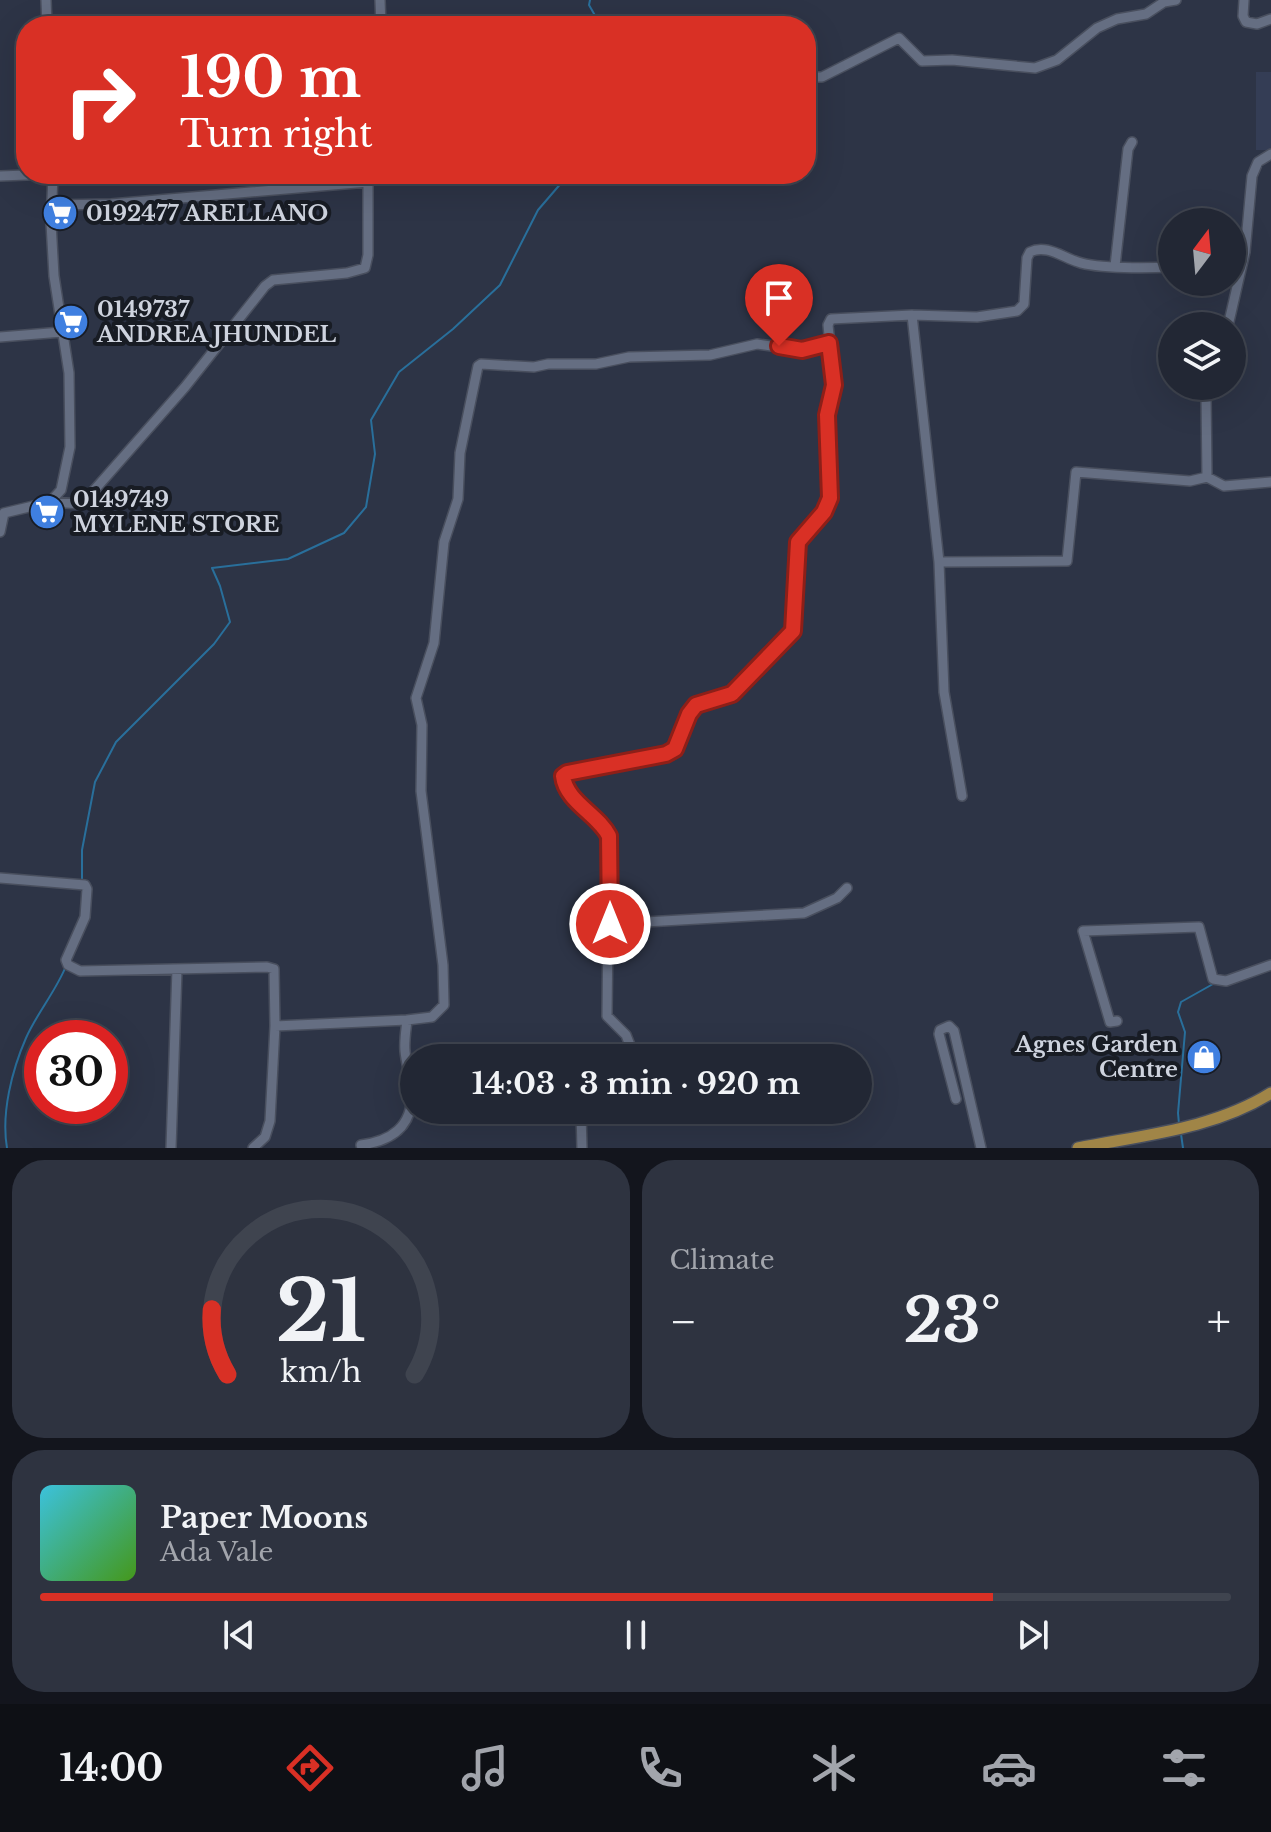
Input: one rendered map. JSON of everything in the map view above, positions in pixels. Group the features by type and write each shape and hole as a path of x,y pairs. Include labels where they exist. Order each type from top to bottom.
{"main road":[{"path":"1078,1148 1222,1117 1252,1105 1271,1093"}],"street":[{"path":"816,77 822,77 899,38 922,61 952,60 1035,68 1057,60 1097,28 1117,19 1146,14 1164,2 1176,0"},
{"path":"1244,0 1243,16 1246,22 1257,24 1271,19"},
{"path":"1115,266 1128,149 1132,142"},
{"path":"1246,211 1252,176 1258,162 1271,154"},
{"path":"50,502 61,490 70,447 69,373 54,276 53,184"},
{"path":"52,205 111,204 309,184"},
{"path":"0,532 4,513 50,502 82,504 185,387 273,280 347,273 365,268 368,255 368,184"},
{"path":"630,1044 626,1035 607,1016 609,836 603,825 569,793 563,776 666,754 675,749 689,714 696,705 732,694 793,631 798,542 824,512 830,498 827,415 834,385 828,325 831,319 912,315 977,317 1017,311 1024,304 1027,258 1030,252 1037,249 1056,252 1087,264 1158,267"},
{"path":"912,315 939,562 944,692 962,796"},
{"path":"0,337 62,332"},
{"path":"275,1026 432,1017 444,1005 443,965 421,791 422,725 416,698 434,643 444,542 458,499 460,453 478,366 596,364 629,357 710,355 757,344 802,350 829,343"},
{"path":"1206,400 1207,477"},
{"path":"939,562 1067,561 1076,472 1190,481 1207,477 1224,486 1271,482"},
{"path":"0,878 82,885 87,889 85,917 67,958 68,965 80,971 274,969 275,1026 270,1121 265,1137 253,1148"},
{"path":"610,924 804,913 837,898 847,888"},
{"path":"1117,1021 1110,1022 1083,931 1199,927 1213,979 1226,981 1271,965"},
{"path":"171,1148 177,969"},
{"path":"362,1148 361,1145 380,1143 397,1134 410,1108 412,1093 405,1050 407,1020"},
{"path":"956,1099 939,1034 940,1030 949,1026 954,1031 981,1148"},
{"path":"581,1124 582,1148"}],"shaded area":[{"path":"1256,72 1271,72 1271,150 1256,150"}],"waterway":[{"path":"590,0 589,5 595,16"},
{"path":"82,882 82,850 95,782 116,742 214,644 230,622 212,568 288,559 344,533 366,507 375,454 371,420 399,372 453,329 500,285 538,210 560,184"},
{"path":"7,1148 5,1121 16,1064 30,1029 66,966"},
{"path":"1179,1124 1185,1032 1178,1012 1181,1002 1213,984"},
{"path":"1181,1134 1183,1148"}],"place":[{"name":"0192477 ARELLANO","path":"60,213"},
{"name":"0149737 ANDREA JHUNDEL","path":"71,322"},
{"name":"0149749 MYLENE STORE","path":"47,512"},
{"name":"Agnes Garden Centre","path":"1204,1057"}],"route":[{"path":"610,924 609,836 603,825 569,793 563,776 666,754 675,749 689,714 696,705 732,694 793,631 798,542 824,512 830,498 827,415 834,385 829,343 802,350 779,346"}]}
